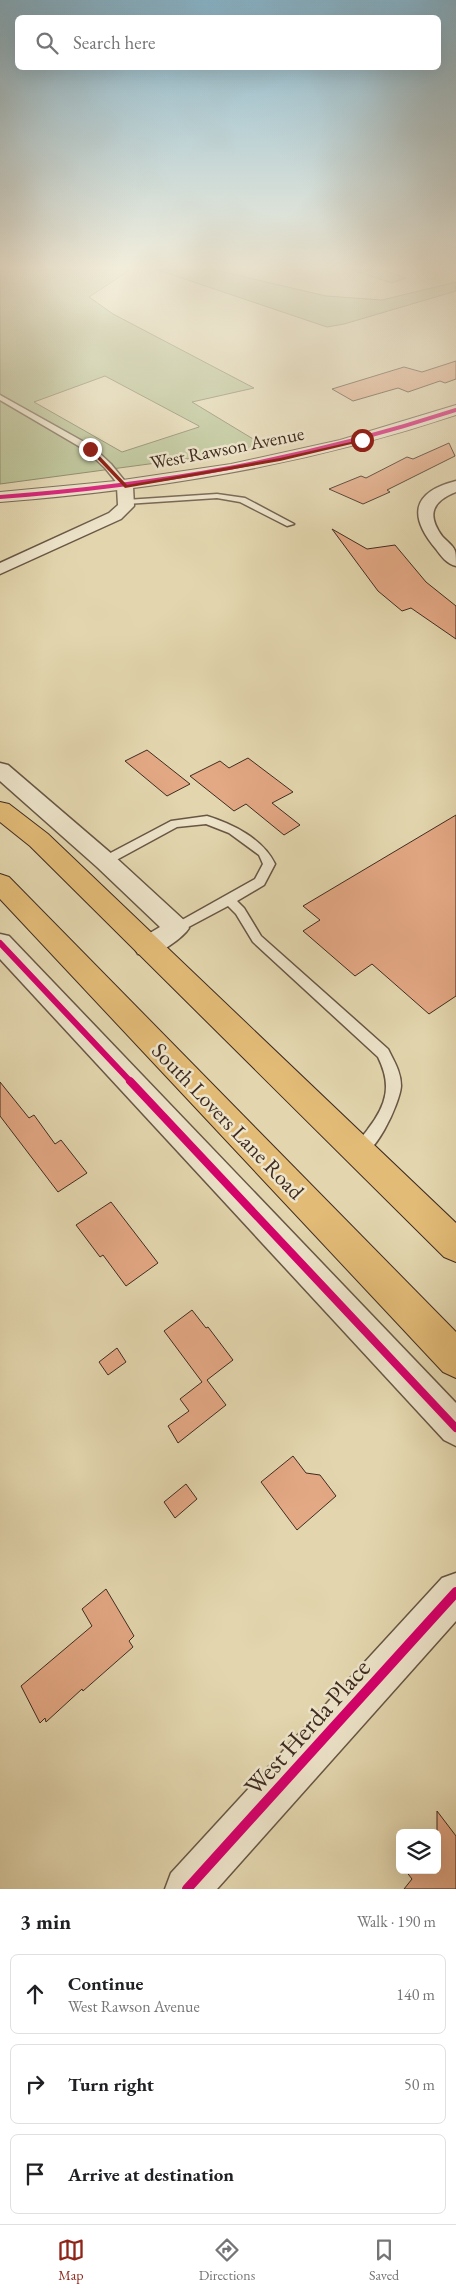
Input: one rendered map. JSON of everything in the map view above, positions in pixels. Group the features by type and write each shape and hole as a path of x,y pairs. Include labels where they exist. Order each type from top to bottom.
{"main road":[{"path":"0,810 39,840 456,1246"},
{"name":"South Lovers Lane Road","path":"0,884 456,1359"}],"street":[{"name":"West Rawson Avenue","path":"0,497 126,494 212,473 324,450 388,433 456,410"},
{"path":"456,486 434,496 424,512 424,518 431,531 456,561"},
{"path":"0,569 115,516 123,510 126,494"},
{"path":"0,770 105,861 177,928 147,947"},
{"path":"0,943 456,1428"},
{"name":"West Herda Place","path":"187,1889 456,1592"}],"lane":[{"path":"0,397 90,449 108,466 126,494 217,496 242,500 290,524"},
{"path":"105,861 175,824 208,820 233,830 264,853 269,864 260,882 177,928"},
{"path":"229,900 240,911 257,939 383,1053 393,1073 394,1089 377,1130 360,1151"}],"green space":[{"path":"0,358 197,358 254,388 192,402 268,448 0,484","holes":["105,376 199,427 122,452 34,402"]}],"building":[{"path":"456,361 456,379 445,383 440,381 408,392 398,388 353,401 332,389 404,367 422,372"},
{"path":"449,443 455,456 387,490 390,492 363,504 329,489 361,476 366,478 407,457 413,459"},
{"path":"332,529 367,549 395,545 426,582 456,606 456,639 411,608 402,611 378,591"},
{"path":"147,750 190,784 167,796 125,761"},
{"path":"248,758 293,792 272,803 300,825 284,835 246,804 234,811 190,776 220,761 229,768"},
{"path":"456,815 456,996 429,1014 372,964 355,976 303,931 320,920 303,906"},
{"path":"0,1082 29,1118 34,1115 55,1144 61,1140 87,1173 58,1192 0,1116"},
{"path":"111,1202 158,1263 126,1286 103,1255 100,1257 76,1225"},
{"path":"192,1310 206,1328 208,1327 233,1360 207,1380 226,1405 178,1443 168,1426 189,1411 180,1399 202,1382 164,1331"},
{"path":"117,1348 126,1362 108,1375 99,1362"},
{"path":"293,1456 306,1473 320,1475 336,1496 297,1530 261,1482"},
{"path":"186,1484 197,1499 175,1518 164,1502"},
{"path":"106,1589 134,1636 129,1641 133,1647 46,1722 45,1718 40,1723 21,1686 92,1626 82,1609"},
{"path":"437,1811 456,1836 456,1889 404,1889 412,1879 408,1874 441,1874 441,1829 437,1829"}],"cycle path":[{"path":"0,497 116,487 231,469 345,444 456,410"},
{"path":"0,943 456,1428"},
{"path":"187,1889 456,1592"}],"route":[{"path":"90,449 108,466 125,487 280,460 362,440"}]}
